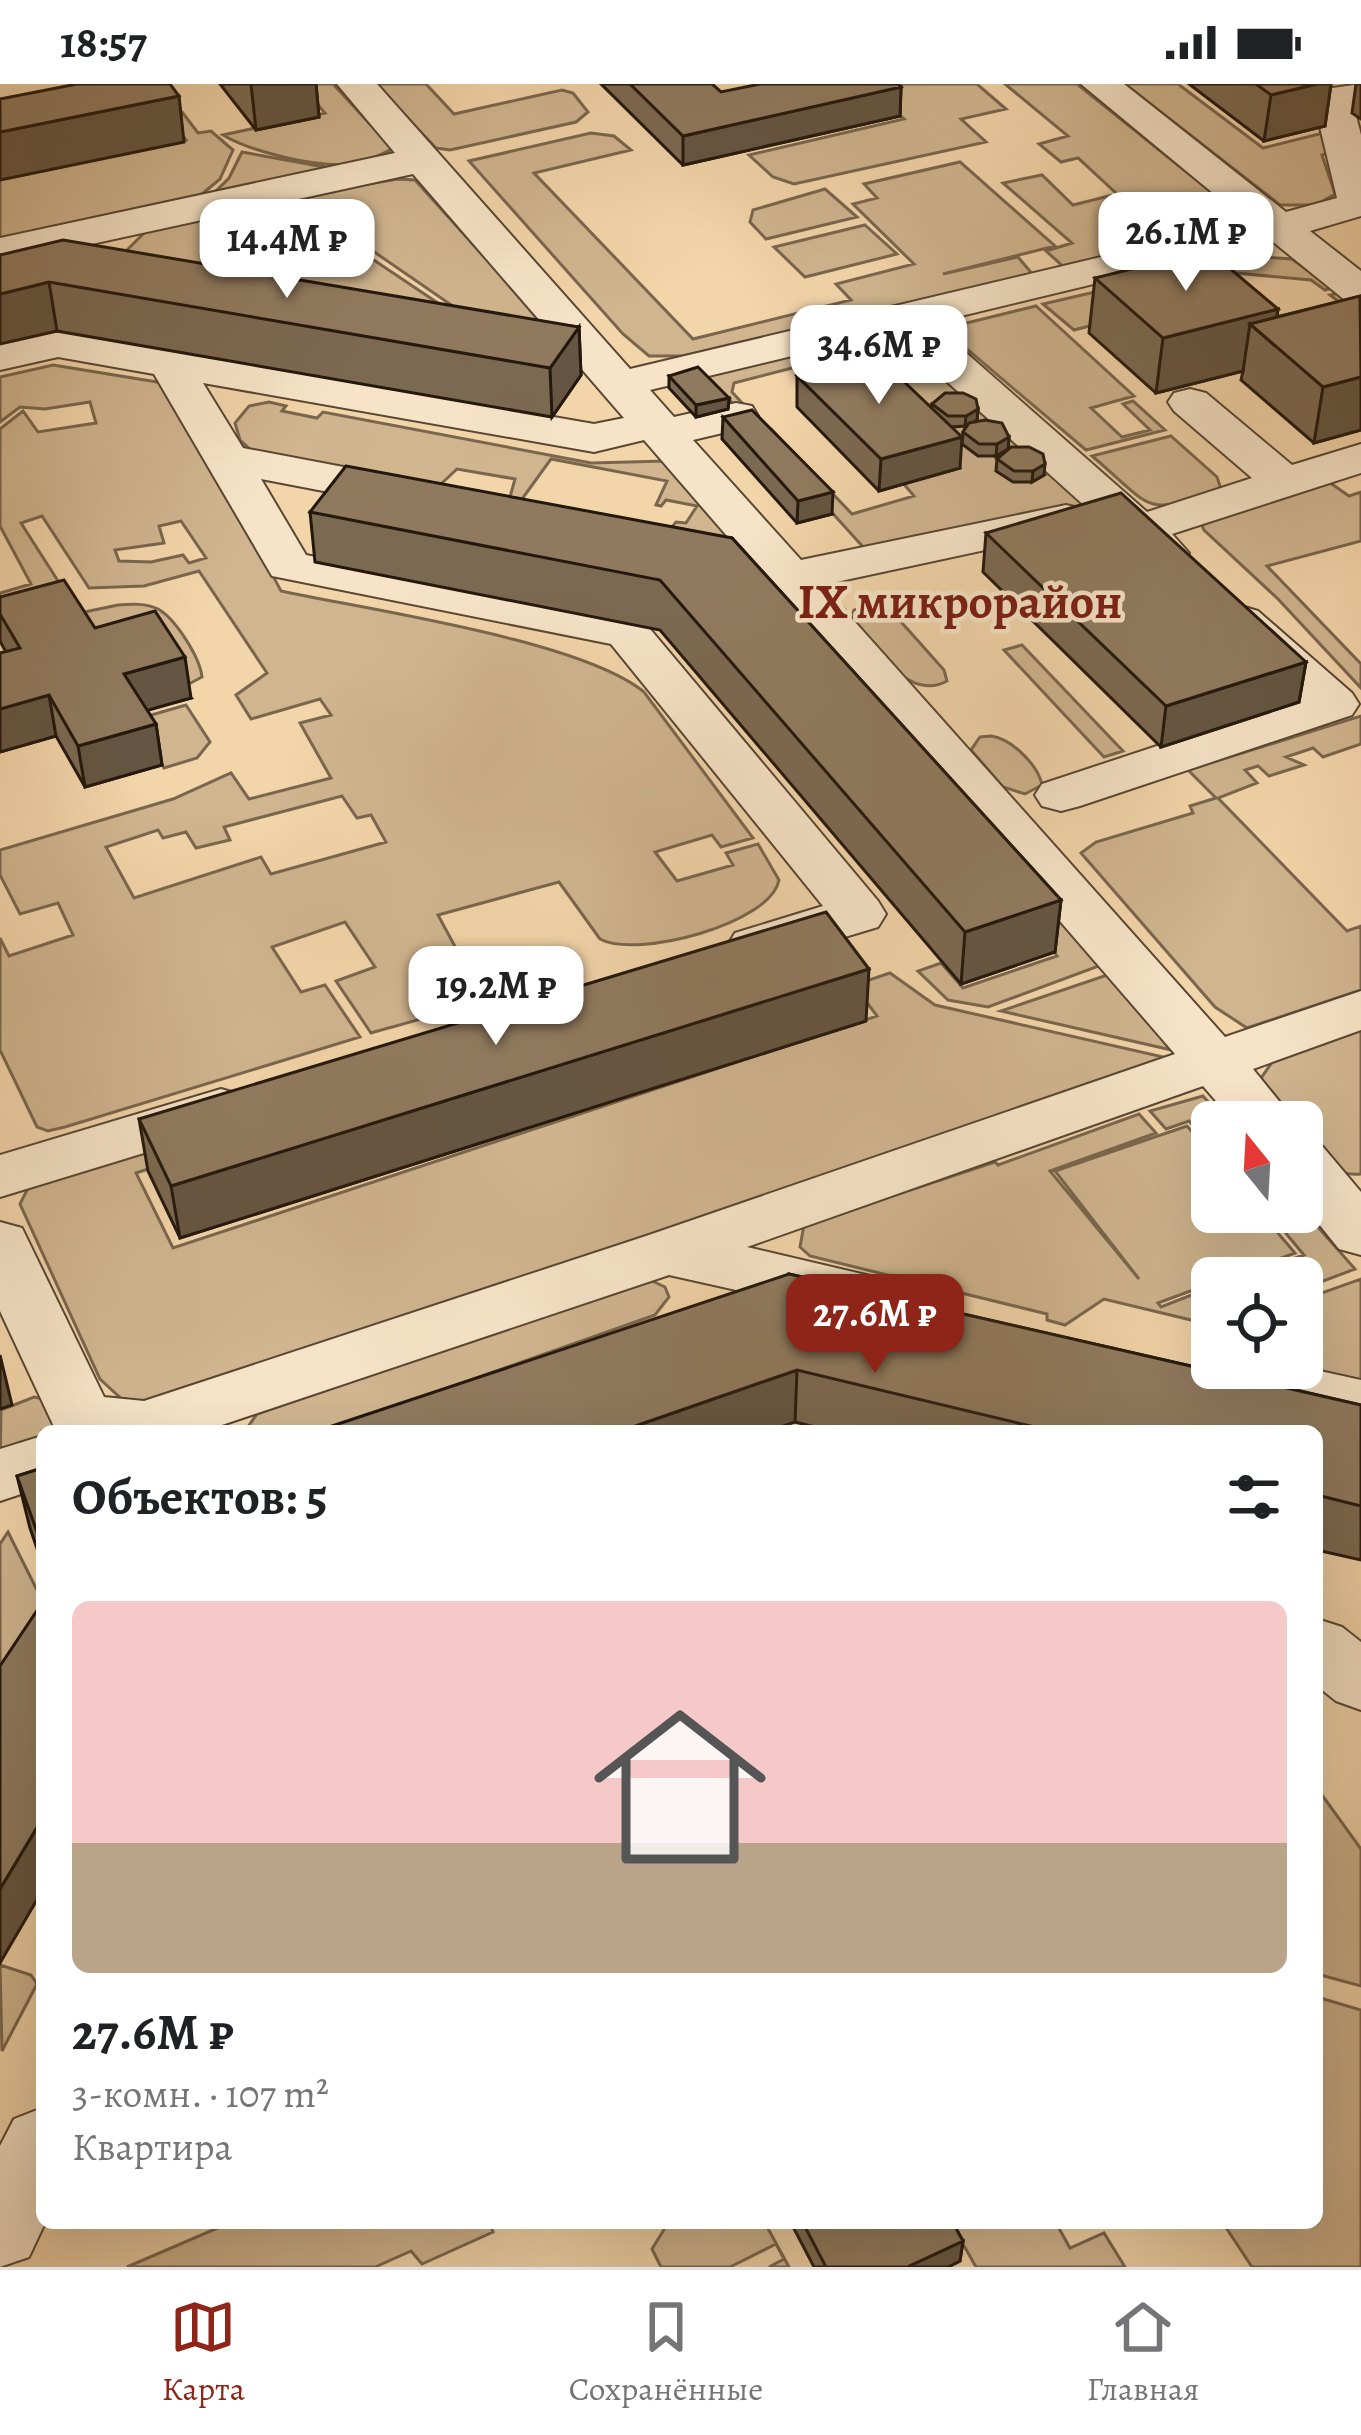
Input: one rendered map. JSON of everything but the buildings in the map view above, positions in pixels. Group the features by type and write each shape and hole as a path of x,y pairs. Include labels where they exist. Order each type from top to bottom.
{"lane":[{"path":"356,84 1248,1101"},
{"path":"1100,84 1361,292"},
{"path":"530,346 610,371 900,317 1360,204 1335,91"},
{"path":"0,251 425,159"},
{"path":"0,286 71,269 94,273"},
{"path":"900,317 1334,704 1061,795"},
{"path":"0,357 58,344 594,438 736,416"},
{"path":"172,367 289,566 628,633 859,914 701,962"},
{"path":"1190,401 1285,483"},
{"path":"709,547 782,568 1126,519 1285,483 1361,458"},
{"path":"226,459 454,502"},
{"path":"163,1425 1361,1010"},
{"path":"0,1176 271,1093"},
{"path":"1323,1187 1361,1233"},
{"path":"0,1244 82,1419 123,1425"},
{"path":"668,1252 922,1308"},
{"path":"1287,1389 1361,1405"},
{"path":"0,1475 36,1463"},
{"path":"1323,1651 1361,1681"},
{"path":"0,2230 36,2157"}],"shaded area":[{"path":"300,84 333,84 393,149 357,163 321,164 267,153 223,135 325,113"},
{"path":"375,84 426,84 454,114 562,90 573,93 588,112 576,122 450,150 436,148"},
{"path":"865,84 977,84 1006,109 961,119 986,142 794,184 773,177 749,155 904,119"},
{"path":"1005,84 1077,84 1239,214 1233,229 1065,268 1046,251 1072,243 1003,183 1042,175 1073,205 1117,194 1078,158 1061,162 1039,144 1068,136"},
{"path":"1125,84 1178,84 1263,148 1323,133 1330,153 1322,155 1335,194 1316,205 1280,205"},
{"path":"163,109 182,112 198,133 211,131 233,150 220,179 190,204 0,246 0,180 186,140"},
{"path":"591,133 614,136 631,150 534,173 693,339 851,300 836,284 914,264 853,204 877,198 864,184 960,162 1055,246 943,274 1018,257 1034,276 683,356 649,356 623,334 469,161"},
{"path":"242,152 335,169 205,202 229,178"},
{"path":"415,180 543,322 489,331 293,196"},
{"path":"825,189 857,217 766,239 750,222 753,210"},
{"path":"283,199 475,328 122,255 149,228"},
{"path":"865,225 897,254 805,277 774,247"},
{"path":"1250,256 1292,259 1332,288 1325,290 1311,280 1214,271 1281,327 1347,308 1330,295 1339,293 1361,310 1361,354 1189,300 1074,330 1043,304"},
{"path":"1036,306 1134,396 1091,408 1122,437 1150,430 1123,404 1133,401 1165,430 1086,450 948,333 954,326"},
{"path":"900,330 1097,505 865,549 757,430 771,429 852,514 914,496 811,375 800,366 734,383 732,392 744,405 736,407 706,375"},
{"path":"53,365 157,382 176,394 281,591 524,642 614,674 644,692 753,838 721,847 712,835 655,852 677,881 733,865 726,853 758,844 779,880 770,896 728,923 670,941 642,944 600,939 559,882 438,915 466,967 457,996 433,1014 371,1033 336,981 375,967 345,922 272,947 301,992 325,985 360,1037 65,1127 48,1131 37,1127 0,1050 0,938 9,956 73,935 58,903 20,914 0,875 0,850 173,799 231,773 249,799 331,778 300,723 331,715 320,699 251,719 236,695 267,673 199,571 144,586 89,588 42,516 21,523 67,595 0,612 0,593 31,584 0,526 0,429 23,411 38,432 96,423 90,402 45,409 20,407 0,422 0,377","holes":["181,521 206,558 189,563 183,555 151,562 119,561 115,550 164,543 159,526","342,796 357,818 371,815 386,842 271,874 261,857 134,898 106,847 158,830 163,838 186,832 196,848 230,840 224,827"]},
{"path":"269,402 286,406 282,411 317,418 323,412 591,463 665,461 730,538 672,527 676,522 686,523 697,506 666,500 656,505 667,481 551,459 522,499 510,497 515,479 457,469 441,484 254,453 240,440 235,423 249,406"},
{"path":"1171,436 1217,477 1221,489 1176,503 1150,503 1092,456"},
{"path":"1326,480 1349,496 1361,492 1361,541 1267,566 1361,664 1361,688 1199,520"},
{"path":"118,605 149,606 165,614 186,640 202,677 183,687 101,664 70,615"},
{"path":"876,605 894,614 944,670 947,681 919,684 892,668 852,616 854,610"},
{"path":"1022,645 1123,751 1104,757 1004,650"},
{"path":"818,681 1107,963 988,1007 948,1000 918,971 941,963 963,988 1057,956"},
{"path":"186,705 210,742 197,758 164,768 134,720"},
{"path":"1361,716 1361,744 1323,757 1313,748 1286,757 1304,765 1269,776 1258,766 1245,770 1257,783 1218,798 1347,931 1361,926 1361,990 1247,1028 1215,1007 1081,853 1096,842 1193,813 1190,806 1216,798 1188,770"},
{"path":"991,736 1023,754 1042,785 1025,794 1003,787 971,750 980,737"},
{"path":"1116,972 1176,1051 1001,1011"},
{"path":"890,973 935,1005 1172,1059 138,1414 100,1379 20,1204 29,1186 164,1139 206,1150 136,1173 173,1248 877,1016 854,985"},
{"path":"1361,1026 1361,1174 1342,1172 1323,1160 1323,1101 1272,1101 1257,1084 1277,1055"},
{"path":"1203,1096 1207,1101 1191,1101 1191,1123 1166,1129 1150,1111"},
{"path":"1139,1114 1156,1133 1050,1171 1139,1279 1055,1171 1187,1126 1191,1131 1191,1233 1278,1233 1295,1253 1191,1257 1191,1291 1158,1303 1161,1307 1191,1295 1191,1320 1104,1299 1065,1325 1047,1320 1047,1314 810,1256 800,1247 804,1225 995,1162 998,1165"},
{"path":"1286,1233 1323,1233 1355,1269 1323,1281 1323,1257 1298,1257 1304,1255"},
{"path":"1361,1279 1361,1388 1323,1377 1323,1293"},
{"path":"650,1280 665,1287 669,1297 655,1315 343,1425 249,1425 257,1414"},
{"path":"34,1397 48,1400 63,1425 36,1425 36,1454 0,1466 1,1410"},
{"path":"8,1532 36,1588 36,1651 0,1708 0,1544"},
{"path":"1323,1796 1361,1849 1361,1986 1323,1976"},
{"path":"0,1965 31,1975 36,1982 2,2051"},
{"path":"1323,1999 1361,2010 1361,2267 1252,2267 1227,2229 1323,2229"},
{"path":"215,2229 493,2232 422,2264 411,2251 375,2267 127,2267"},
{"path":"664,2229 768,2229 789,2267 769,2267 784,2259 776,2244 730,2267 661,2267 652,2249"},
{"path":"954,2229 1059,2229 1070,2248 1104,2233 1125,2267 976,2267"}],"district":[{"name":"IX микрорайон","path":"960,601"}]}
